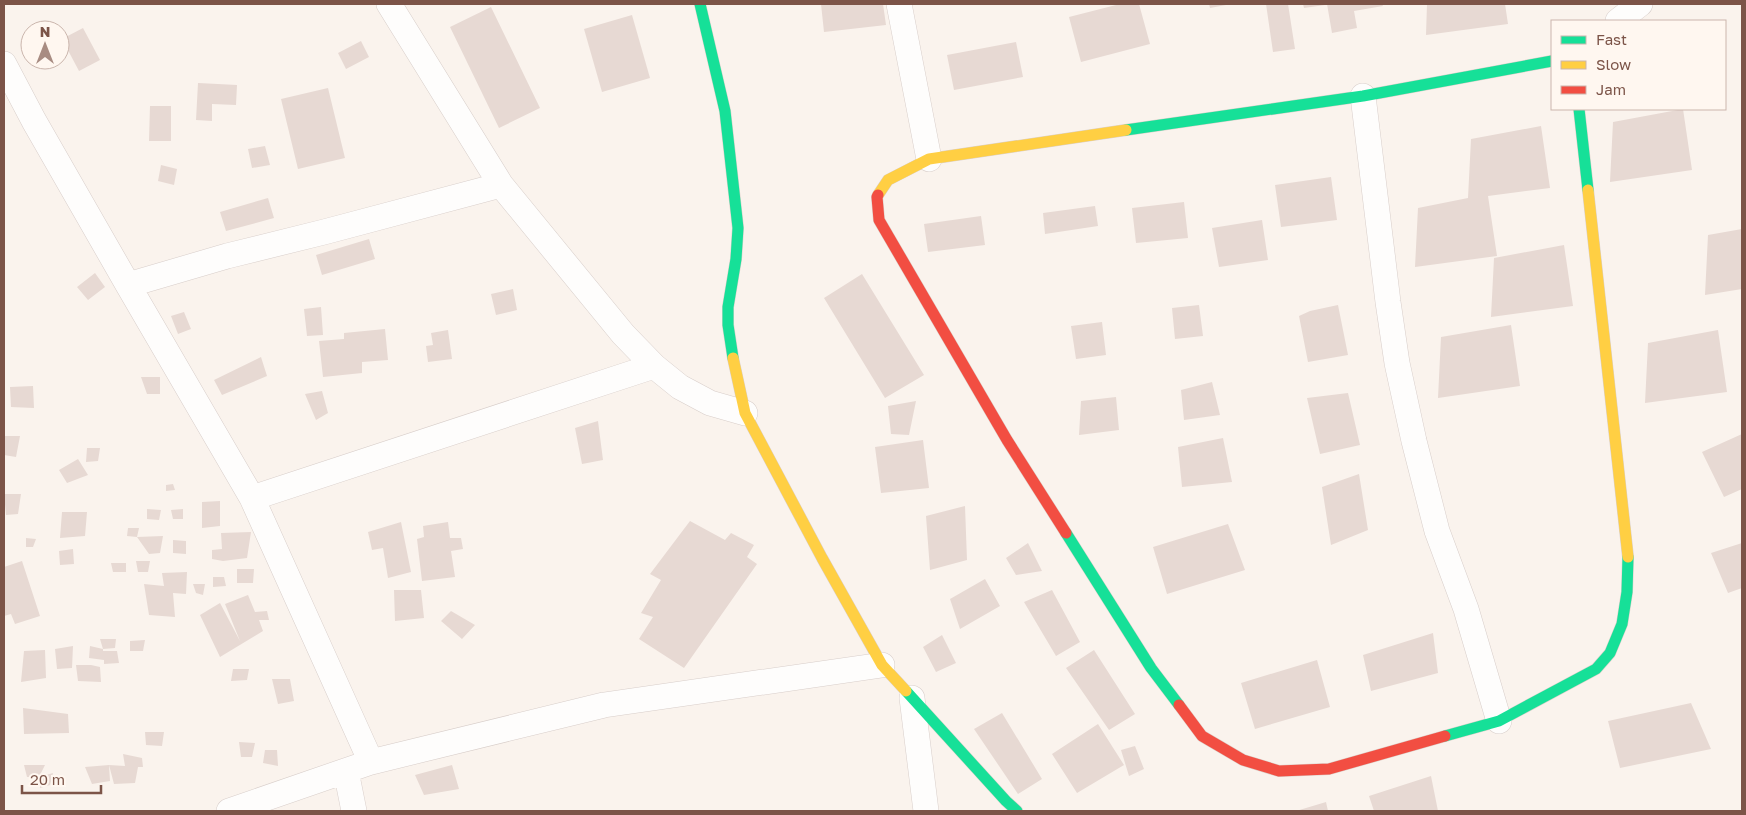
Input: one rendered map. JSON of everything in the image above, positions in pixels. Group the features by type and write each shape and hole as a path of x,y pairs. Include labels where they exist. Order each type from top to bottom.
{"street":[{"path":"389,4 501,185 617,327 654,366 680,388 710,403 745,413"},
{"path":"700,4 725,111 738,228 736,260 728,307 728,325 730,344 745,413 882,665 1017,811"},
{"path":"899,4 929,159"},
{"path":"1619,20 1640,4"},
{"path":"1551,61 1362,96 929,159 888,180 878,197 880,220 1007,440 1151,668 1202,736 1243,760 1279,771 1329,769 1499,721 1596,669 1610,653 1622,624 1627,592 1628,561 1579,110"},
{"path":"4,64 34,121 252,498 371,762"},
{"path":"1362,96 1397,363 1414,441 1437,531 1466,609 1499,721"},
{"path":"128,285 227,256 501,185"},
{"path":"252,498 654,366"},
{"path":"229,811 371,762 604,705 882,665"},
{"path":"912,698 926,811"},
{"path":"346,771 354,811"}],"building":[{"path":"821,4 883,4 886,25 824,32"},
{"path":"1120,4 1139,4 1150,44 1081,62 1069,17"},
{"path":"1209,4 1226,4 1226,5 1210,8"},
{"path":"1266,4 1288,4 1295,49 1273,52"},
{"path":"1303,4 1325,4 1325,5 1304,8"},
{"path":"1327,4 1382,4 1383,6 1354,11 1357,28 1332,33"},
{"path":"1427,4 1505,4 1508,24 1426,35"},
{"path":"491,7 540,108 499,128 450,27"},
{"path":"632,15 650,78 602,92 584,29"},
{"path":"83,28 100,60 79,71 70,54 70,35"},
{"path":"361,41 369,57 346,69 338,53"},
{"path":"1016,42 1023,77 954,90 947,55"},
{"path":"198,83 237,85 236,105 212,104 212,121 196,120"},
{"path":"328,88 345,158 298,169 281,99"},
{"path":"150,106 171,106 171,141 149,141"},
{"path":"1683,110 1692,170 1610,182 1613,122"},
{"path":"1541,126 1550,188 1488,196 1497,256 1415,267 1418,208 1468,198 1471,139"},
{"path":"265,146 270,165 252,168 248,149"},
{"path":"161,165 177,169 174,185 158,181"},
{"path":"1331,177 1337,220 1281,227 1275,185"},
{"path":"268,198 274,218 226,231 220,212"},
{"path":"1184,202 1188,238 1136,243 1132,208"},
{"path":"1095,206 1098,226 1045,234 1043,213"},
{"path":"981,216 985,245 928,252 924,224"},
{"path":"1262,220 1268,260 1219,267 1212,228"},
{"path":"1742,229 1742,289 1705,295 1708,235"},
{"path":"369,239 375,259 322,275 316,255"},
{"path":"1564,245 1573,306 1491,317 1494,258"},
{"path":"95,273 105,287 88,300 77,287"},
{"path":"862,274 924,375 885,398 824,298"},
{"path":"513,289 517,310 496,315 491,294"},
{"path":"1199,305 1203,336 1175,339 1172,308"},
{"path":"1338,305 1348,355 1308,362 1299,316 1310,311"},
{"path":"321,307 323,335 307,336 304,309"},
{"path":"184,312 191,329 178,334 171,316"},
{"path":"1102,322 1106,355 1076,359 1071,326"},
{"path":"1511,325 1520,386 1438,398 1441,337"},
{"path":"385,329 388,360 362,362 362,373 323,377 319,341 344,339 344,333"},
{"path":"448,330 452,359 428,362 426,346 433,345 431,333"},
{"path":"1718,330 1727,392 1645,403 1648,343"},
{"path":"261,357 267,376 222,395 214,380"},
{"path":"141,377 160,377 160,394 147,394"},
{"path":"1212,382 1220,415 1184,420 1181,390"},
{"path":"33,386 34,408 11,407 10,387"},
{"path":"322,391 328,413 316,420 305,394"},
{"path":"1348,393 1360,445 1320,454 1307,398"},
{"path":"1116,397 1119,430 1079,435 1081,401"},
{"path":"916,401 909,435 891,434 888,406"},
{"path":"598,421 603,460 582,464 575,428"},
{"path":"1742,434 1742,489 1724,497 1702,452"},
{"path":"4,436 20,436 16,457 4,455"},
{"path":"1223,438 1232,482 1182,487 1178,447"},
{"path":"923,440 929,488 881,493 875,447"},
{"path":"87,448 100,448 98,461 86,462"},
{"path":"78,459 88,475 67,483 59,470"},
{"path":"1359,474 1368,530 1331,545 1322,487"},
{"path":"173,484 175,490 166,491 166,485"},
{"path":"4,494 21,494 18,514 6,515"},
{"path":"220,501 220,526 202,528 202,502"},
{"path":"965,506 967,560 930,570 926,516"},
{"path":"147,509 161,510 159,520 147,519"},
{"path":"183,509 183,519 173,519 171,510"},
{"path":"62,512 87,512 85,536 60,538"},
{"path":"690,521 725,540 731,533 754,545 747,557 757,564 684,668 639,639 653,617 641,613 661,580 650,574"},
{"path":"401,522 411,572 388,578 383,548 372,550 368,532"},
{"path":"448,522 450,538 461,538 463,549 451,551 455,577 422,581 417,539 424,537 423,526"},
{"path":"1228,524 1245,570 1167,594 1153,547"},
{"path":"128,528 139,528 137,537 127,536"},
{"path":"251,532 247,558 223,561 212,559 212,550 222,549 221,533"},
{"path":"163,536 160,553 149,554 137,537"},
{"path":"26,538 36,539 33,547 26,547"},
{"path":"173,540 186,541 186,554 173,553"},
{"path":"1028,543 1042,571 1016,575 1006,558"},
{"path":"1742,543 1742,588 1728,593 1711,553"},
{"path":"73,549 74,564 60,565 59,551"},
{"path":"22,561 40,616 15,624 11,614 4,616 4,567"},
{"path":"136,561 150,561 148,572 138,572"},
{"path":"111,563 126,563 126,572 113,572"},
{"path":"237,569 254,569 253,583 237,583"},
{"path":"187,572 186,594 173,593 175,617 149,615 144,584 164,586 162,573"},
{"path":"213,577 224,577 226,586 213,587"},
{"path":"985,579 1000,606 960,629 950,599"},
{"path":"193,584 205,584 203,595 196,593"},
{"path":"394,590 421,590 424,618 395,621"},
{"path":"1052,590 1080,642 1056,656 1024,602"},
{"path":"248,595 255,612 267,611 269,620 259,620 263,631 220,657 200,615 220,603 240,641 225,604"},
{"path":"451,611 475,625 462,639 441,621"},
{"path":"1433,633 1438,673 1371,691 1363,655"},
{"path":"942,635 956,663 936,672 923,647"},
{"path":"100,639 116,639 115,648 103,649"},
{"path":"145,640 143,651 130,651 130,641"},
{"path":"73,646 72,668 57,669 55,649"},
{"path":"90,646 103,649 103,651 117,651 119,663 104,664 104,660 89,658"},
{"path":"45,650 46,678 21,682 24,651"},
{"path":"1094,650 1135,714 1109,730 1066,668"},
{"path":"1317,660 1330,707 1255,729 1241,683"},
{"path":"76,665 100,667 101,682 78,681"},
{"path":"233,669 249,669 247,680 231,681"},
{"path":"272,679 290,679 294,701 278,704"},
{"path":"1691,703 1711,749 1620,768 1608,721"},
{"path":"23,708 68,714 69,733 24,734"},
{"path":"1002,713 1042,779 1018,794 974,729"},
{"path":"1098,724 1124,765 1077,793 1052,754"},
{"path":"145,732 164,732 162,746 146,745"},
{"path":"239,742 255,743 252,757 241,757"},
{"path":"1135,746 1144,769 1129,776 1121,750"},
{"path":"265,750 277,750 278,766 263,763"},
{"path":"123,754 142,758 143,767 138,767 135,783 114,784 109,765 125,766"},
{"path":"24,765 45,765 39,777 27,777"},
{"path":"109,765 110,781 92,784 85,767"},
{"path":"452,765 459,789 424,795 415,775"},
{"path":"53,773 50,785 40,788 39,777"},
{"path":"1431,776 1438,811 1374,811 1369,796"},
{"path":"1326,802 1328,811 1296,811"}],"traffic: fast":[{"path":"700,4 725,111 738,228 736,259 728,307 728,325 733,358"},
{"path":"1126,130 1363,96 1551,61"},
{"path":"1579,110 1588,190"},
{"path":"1066,533 1151,668 1179,705"},
{"path":"1445,736 1499,721 1596,669 1610,653 1622,624 1627,592 1628,557"},
{"path":"906,691 1017,811"}],"traffic: slow":[{"path":"878,195 888,180 929,159 1126,130"},
{"path":"1588,190 1628,557"},
{"path":"733,358 745,413 822,558 882,665 906,691"}],"traffic: jam":[{"path":"878,195 879,220 1007,440 1066,533"},
{"path":"1179,705 1202,736 1243,760 1279,771 1329,769 1445,736"}]}
